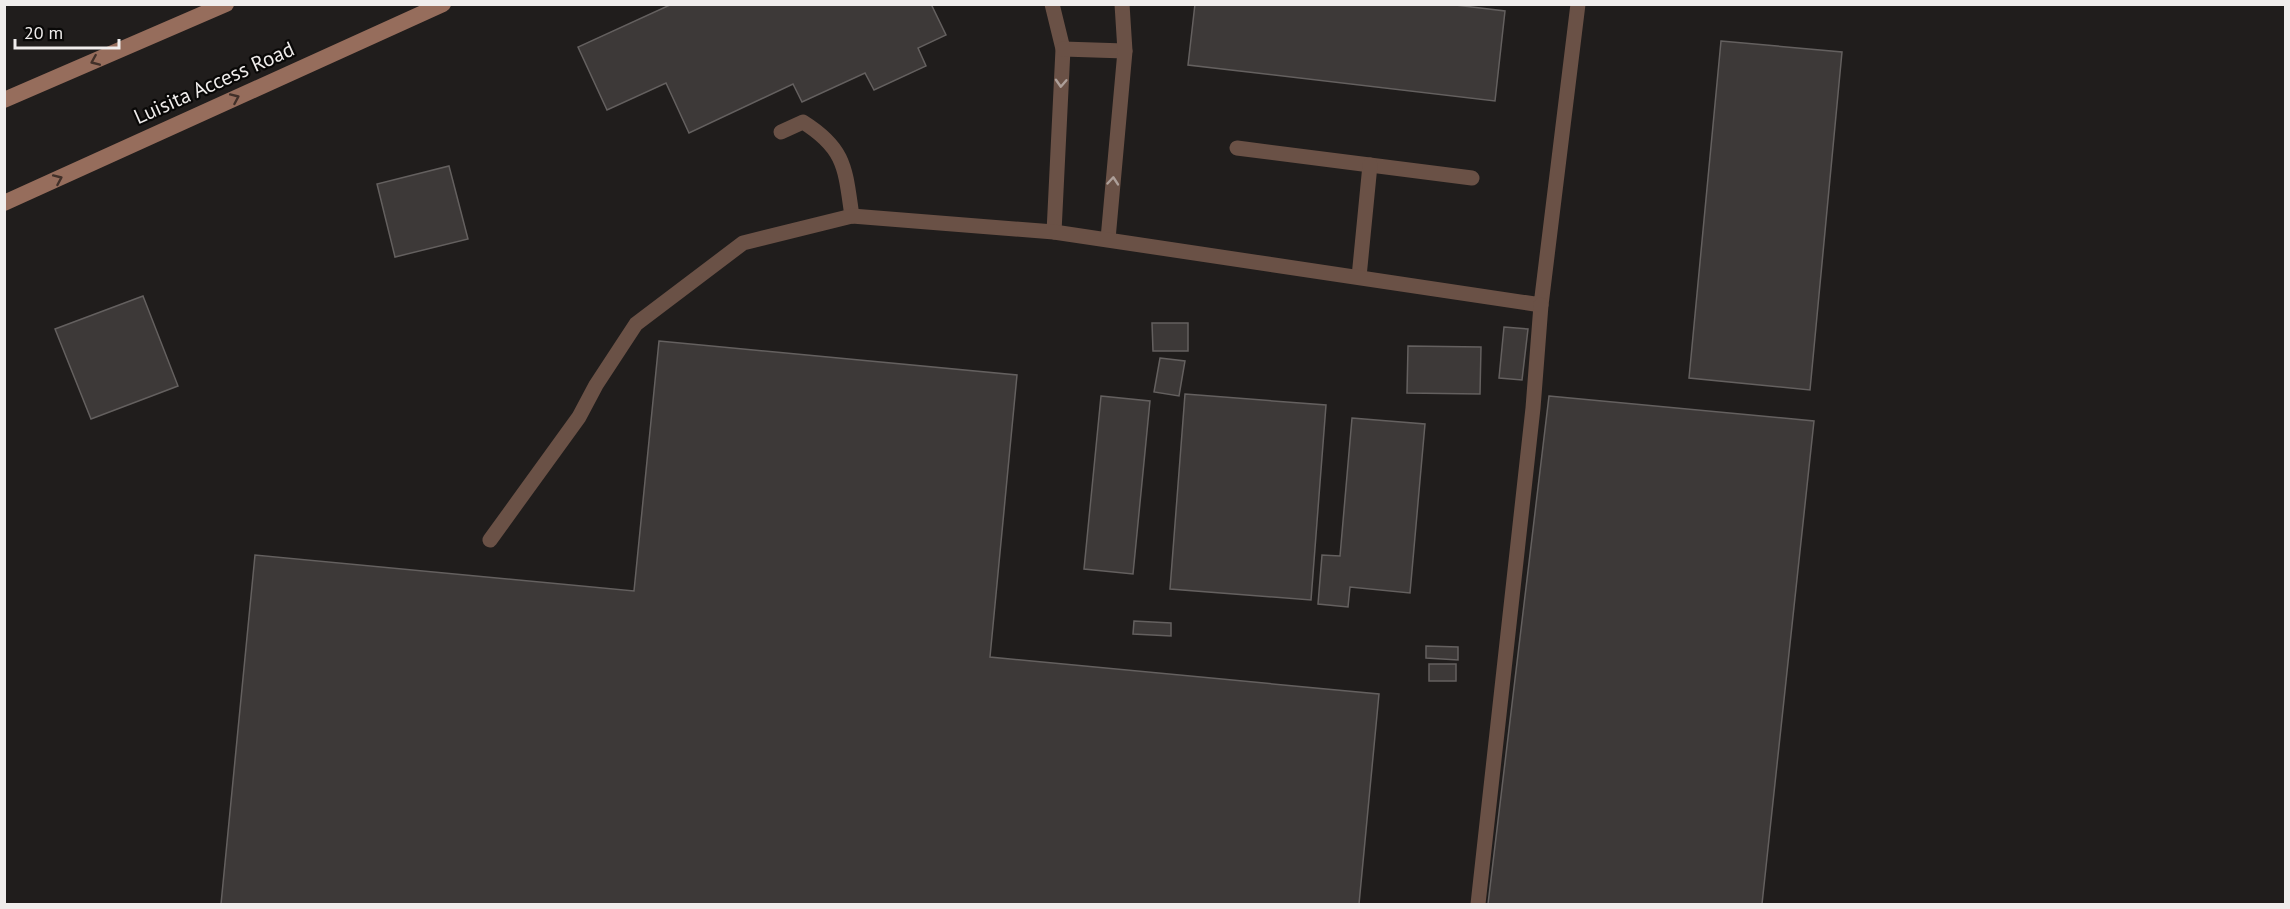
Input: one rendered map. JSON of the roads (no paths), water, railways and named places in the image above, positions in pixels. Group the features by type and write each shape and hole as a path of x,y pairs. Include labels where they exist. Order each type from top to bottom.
{"main road":[{"path":"4,100 226,4"},
{"name":"Luisita Access Road","path":"4,203 443,4"}],"lane":[{"path":"1052,4 1063,50 1054,232"},
{"path":"1108,239 1125,51 1122,4"},
{"path":"1478,904 1533,408 1541,304 1578,4"},
{"path":"1063,50 1125,51"},
{"path":"781,132 803,122 833,145 843,164 852,216"},
{"path":"1237,148 1472,178"},
{"path":"1359,277 1370,165"},
{"path":"490,540 579,417 596,385 636,324 743,243 852,216 1054,232 1541,304"}]}
